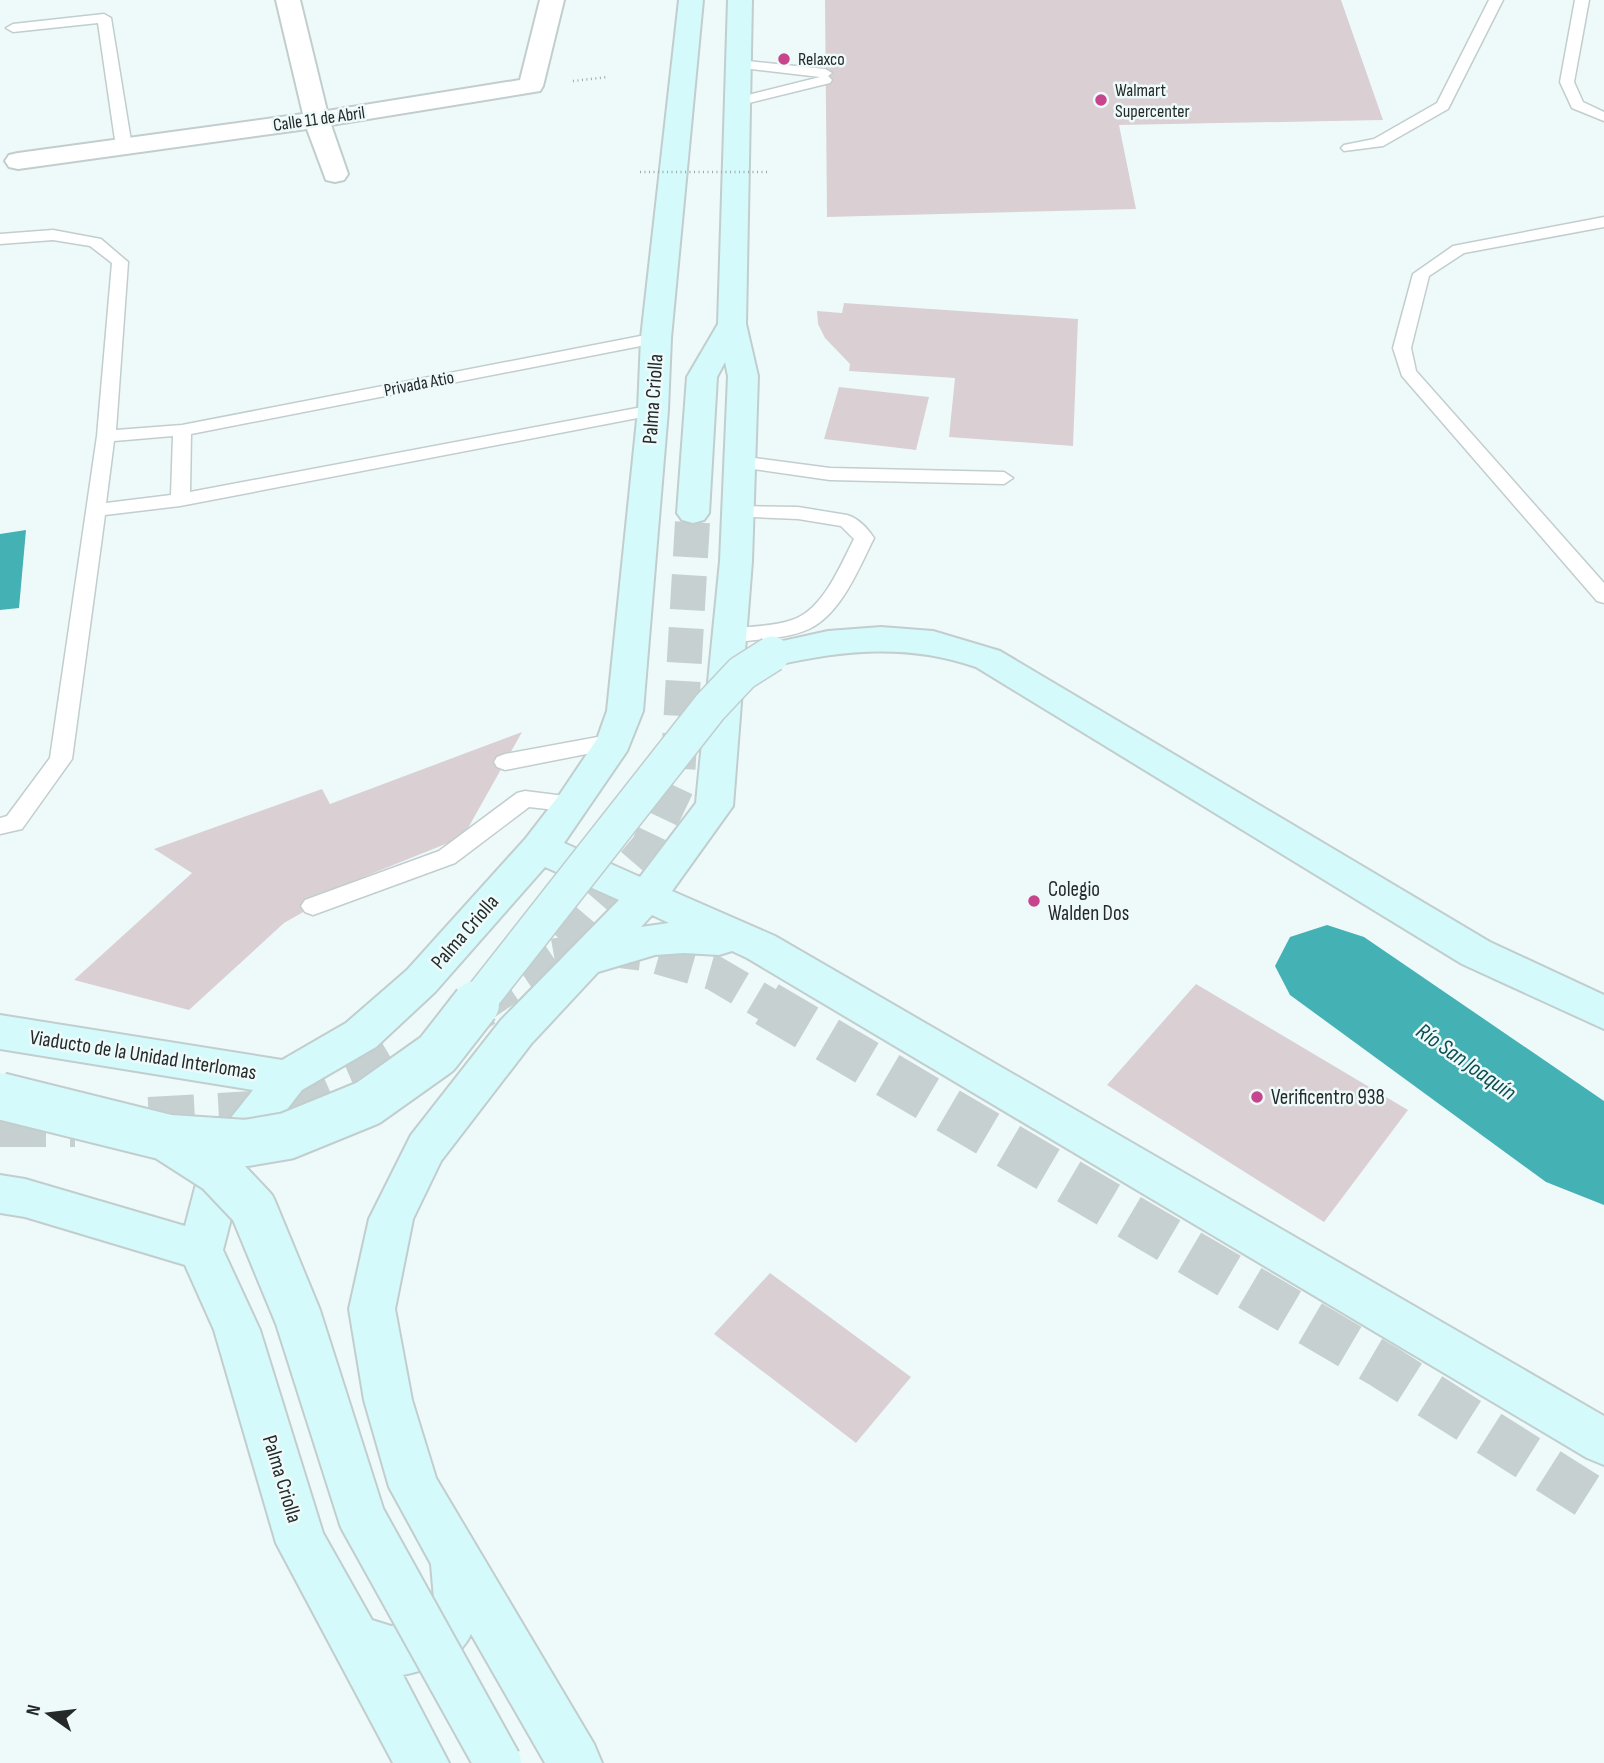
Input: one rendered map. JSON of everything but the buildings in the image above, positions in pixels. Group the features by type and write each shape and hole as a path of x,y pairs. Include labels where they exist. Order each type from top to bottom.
{"main road":[{"name":"Palma Criolla","path":"422,1763 302,1543 237,1330 201,1250 225,1157 287,1078 361,1035 421,981 539,848 573,804 614,742 625,711 653,410 656,338 691,0"},
{"path":"575,1763 414,1487 388,1401 372,1309 391,1219 426,1148 516,1032 646,897 714,806 738,512 743,376 732,324 740,0"},
{"path":"693,513 702,377 732,324"},
{"path":"0,1096 165,1137 246,1143 287,1136 368,1103 437,1054 701,717 742,673 772,654 812,644 873,636 913,638 956,646 988,659 1476,953 1604,1013"},
{"path":"539,848 761,947 1440,1343 1604,1442"},
{"path":"508,884 545,878 588,892 605,908 612,934"},
{"path":"583,963 635,943 671,936 761,947"},
{"name":"Viaducto de la Unidad Interlomas","path":"0,1032 287,1078"},
{"path":"165,1137 218,1171 253,1208 298,1317 362,1518 498,1763"},
{"path":"0,1194 25,1198 201,1250"},
{"path":"355,1641 391,1652 424,1645 450,1623 460,1599 456,1559"}],"street":[{"path":"288,0 317,120 335,174"},
{"name":"Calle 11 de Abril","path":"18,161 317,120 531,86 552,0"}],"lane":[{"path":"1349,148 1378,143 1443,106 1496,0"},
{"path":"1582,0 1567,82 1577,105 1604,117"},
{"path":"13,28 104,18 124,147"},
{"path":"738,64 825,77"},
{"path":"737,102 825,77"},
{"path":"1604,222 1459,249 1421,274 1402,348 1408,372 1604,596"},
{"path":"0,239 53,235 95,242 120,262 106,436 61,759 15,823 0,826"},
{"name":"Privada Atio","path":"106,436 182,430 656,338"},
{"path":"94,510 180,500 653,410"},
{"path":"180,500 182,430"},
{"path":"739,462 858,476 1004,478"},
{"path":"729,636 802,625 824,604 843,579 864,538 847,521 799,513 738,512"},
{"path":"505,762 614,742"},
{"path":"313,906 446,857 524,799 573,804"}],"path":[{"path":"640,172 768,172"}],"water":[{"path":"26,530 19,608 0,610 0,534"}],"waterway":[{"name":"Río San Joaquín","path":"1327,966 1586,1149 1604,1157"}],"tunnel":[{"path":"554,956 648,847 677,786 693,513"},
{"path":"554,956 599,948 648,954 714,973 770,1006"},
{"path":"482,1004 554,956"},
{"path":"472,1011 482,1004"},
{"path":"767,1004 1383,1366 1604,1506"},
{"path":"149,1120 288,1112 361,1080 407,1053"},
{"path":"0,1124 75,1124"}],"place":[{"name":"Relaxco","path":"784,59"},
{"name":"Walmart Supercenter","path":"1101,100"},
{"name":"Colegio Walden Dos","path":"1034,901"},
{"name":"Verificentro 938","path":"1257,1097"}]}
